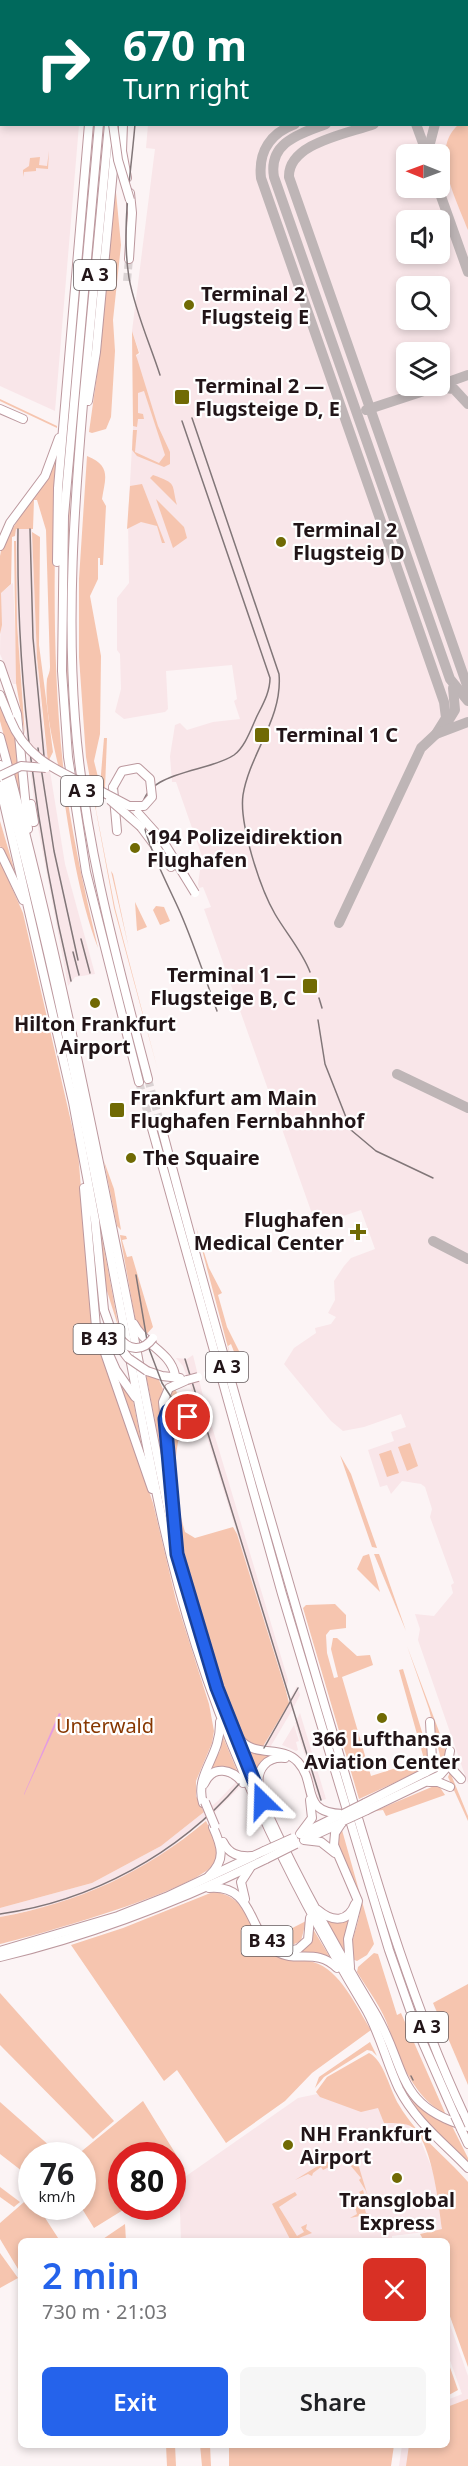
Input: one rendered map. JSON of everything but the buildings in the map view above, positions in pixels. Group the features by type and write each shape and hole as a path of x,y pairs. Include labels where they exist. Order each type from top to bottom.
{"highway":[{"name":"A 3","path":"67,421 89,126"},
{"name":"A 3","path":"99,126 61,458 61,616 64,705 78,829 102,942 144,1081 99,887 80,772 73,697 70,614 78,464 113,126"},
{"path":"113,126 118,160 130,200"},
{"path":"123,126 122,145 130,200 129,259"},
{"path":"0,411 23,419"},
{"path":"0,546 10,523 61,458 67,421"},
{"path":"0,531 10,523"},
{"path":"0,665 15,701 34,822"},
{"path":"0,695 19,739 31,753 58,771 129,806 158,834 195,893"},
{"name":"B 43","path":"0,737 31,853 62,984 128,1310 140,1412 186,1615 250,1791 311,1910 363,1998 379,2019 408,2089 422,2105 437,2116 466,2125"},
{"name":"B 43","path":"0,765 33,890 73,1067 177,1554 223,1714 311,1910 310,1935 302,1947 290,1951 275,1946 241,1890 244,1875 253,1860"},
{"path":"0,776 24,765 58,771"},
{"path":"117,831 113,787 117,775 126,768 136,767 145,772 152,786 152,797 144,806 129,806"},
{"path":"25,775 31,853"},
{"name":"B 43","path":"0,786 82,1152 106,1318 128,1358 147,1371 183,1379"},
{"path":"93,787 141,827 171,867"},
{"path":"0,812 16,857"},
{"name":"B 43","path":"0,852 31,917"},
{"name":"A 3","path":"466,2125 455,2116 416,2027 385,1939 282,1594 155,1124 390,1924 423,2018 466,2125 468,2144"},
{"name":"B 43","path":"82,1152 91,1294 96,1327 162,1517"},
{"path":"99,1264 97,1303 101,1329 116,1370 130,1388 140,1412"},
{"path":"128,1310 141,1336 167,1357 183,1379 208,1374 229,1366"},
{"path":"117,1339 135,1348 146,1346 153,1338"},
{"name":"B 43","path":"177,1554 164,1398 183,1379"},
{"path":"165,1425 170,1409 177,1407 184,1410 188,1420 180,1436"},
{"path":"203,1885 217,1867 222,1854 204,1802 201,1782 218,1748 223,1714"},
{"name":"B 43","path":"223,1714 248,1748 286,1754 296,1760 302,1767 315,1805 338,1820"},
{"path":"426,1772 432,1759 430,1722"},
{"path":"450,1751 444,1766 461,1779"},
{"name":"B 43","path":"262,1801 258,1780 263,1766 277,1757 294,1762 301,1772 313,1814 298,1839"},
{"name":"B 43","path":"366,1807 426,1772 444,1766"},
{"name":"B 43","path":"0,1958 122,1922 366,1807 428,1782 444,1766"},
{"name":"B 43","path":"204,1802 202,1789 205,1781 211,1774 219,1771 233,1773 250,1791"},
{"path":"428,1782 438,1782 450,1787"},
{"name":"B 43","path":"338,1820 334,1845 358,1900 348,1943 349,1975"},
{"path":"214,1827 228,1851 253,1860"},
{"name":"B 43","path":"298,1839 321,1842 331,1848 355,1898 350,1913 339,1919 311,1910"},
{"name":"B 43","path":"0,1951 105,1921 203,1885 223,1888 237,1894 276,1951 287,1955 322,1957 349,1975"},
{"name":"B 43","path":"363,1998 375,2028"},
{"name":"A 3","path":"375,2028 406,2101 428,2130 468,2168"}],"shaded area":[{"path":"0,126 79,126 55,411 0,386"},
{"path":"148,126 468,126 468,1784 418,1640 420,1629 415,1614 434,1616 453,1593 451,1585 454,1583 430,1517 432,1509 425,1487 421,1484 402,1481 391,1494 387,1485 380,1487 368,1450 394,1441 391,1432 406,1427 401,1414 364,1427 343,1431 331,1421 284,1364 294,1348 316,1333 315,1328 331,1324 336,1317 328,1313 335,1300 334,1281 344,1266 351,1258 375,1249 361,1210 316,1225 204,909 211,907 203,887 199,888 198,884 200,870 206,868 176,782 172,782 170,756 175,725 180,723 187,730 213,722 240,719 234,701 237,699 232,665 166,671 168,709 165,712 124,719 115,712 121,689 120,654 117,650 117,598 129,583 128,520 137,355 140,354 132,331 155,149 146,148"},
{"path":"16,529 32,529 37,658 44,734 65,864 95,974 75,977 68,986 37,822 27,747 17,624"},
{"path":"13,583 16,684 13,684 0,654 1,593"},
{"path":"193,1355 204,1400 288,1680 286,1691 197,1405 183,1366 176,1358 187,1359"},
{"path":"297,1686 300,1695 291,1712 269,1749 262,1748"},
{"path":"59,1713 61,1714 24,1795 24,1794"},
{"path":"300,1713 326,1799 319,1801 295,1723"},
{"path":"294,1725 299,1741 296,1742 298,1750 296,1751 282,1745"},
{"path":"237,1781 240,1786 213,1814 162,1855 132,1873 63,1903 0,1917 0,1908 92,1883 161,1846 218,1801"},
{"path":"317,2094 354,2108 381,2100 418,2134 437,2181 442,2230 392,2236 392,2238 181,2238 180,2220 186,2220 186,2176 298,2098"},
{"path":"450,2325 468,2376 468,2466 399,2466 402,2448 450,2448 450,2399 462,2394 450,2360"}],"green space":[{"path":"457,126 468,126 468,230 450,183 450,144 447,144"},
{"path":"49,151 48,169 36,168 36,171 24,172 23,177 23,170 29,166 30,158 40,157 39,165 47,166"},
{"path":"115,182 121,245 113,320 115,351 111,417 106,429 92,433 89,432 101,346"},
{"path":"132,331 139,353 136,355 158,426 170,452 170,464 164,467 137,456 132,450 133,430 137,430 135,452 159,463 165,455 144,391 138,393 138,413 143,414 144,419 138,419 137,427 133,426"},
{"path":"0,399 57,426 57,428 0,401"},
{"path":"57,456 55,610 59,726 69,811 98,948 80,887 49,717 46,692 50,667 46,530 37,500 34,500 33,529 16,529 15,536 12,537 11,584 1,593 0,634 2,546"},
{"path":"87,456 104,469 102,499 106,506 103,565 100,565 100,558 98,558 98,579 90,596 101,656 100,734 94,761 98,777 96,810 115,908 158,1071 114,908 86,757 79,657 79,579"},
{"path":"72,462 66,599 68,688 65,582"},
{"path":"153,475 172,485 177,505 150,478"},
{"path":"142,484 165,543 162,543 157,526 141,522 127,529 130,486"},
{"path":"156,499 184,527 187,538 173,548"},
{"path":"32,532 40,537 39,645 53,752 48,762 37,658"},
{"path":"14,541 16,541 17,624 25,735 16,683"},
{"path":"0,702 15,739 25,815 0,721"},
{"path":"104,738 107,738 105,788 100,786"},
{"path":"0,821 17,879 0,846"},
{"name":"Unterwald","path":"0,861 23,913 78,1152 92,1321 153,1503 176,1600 209,1704 214,1731 212,1743 196,1781 196,1796 204,1812 161,1846 92,1883 0,1908"},
{"path":"111,871 113,874 129,949"},
{"path":"135,902 147,927 137,931"},
{"path":"156,906 164,907 170,921 160,925 153,910"},
{"path":"104,1161 114,1189 121,1230 117,1226"},
{"path":"97,1211 119,1329 106,1288"},
{"path":"196,1227 209,1268 222,1293 218,1295 227,1327 241,1355 236,1357 231,1344 228,1346 231,1359"},
{"path":"120,1235 126,1236 127,1239 122,1240 127,1257 132,1256 153,1327 145,1336 137,1328"},
{"path":"146,1375 158,1378 163,1389 160,1400 170,1498"},
{"path":"116,1376 133,1400 147,1473"},
{"path":"174,1387 184,1406 167,1410 165,1403"},
{"path":"174,1411 186,1414 178,1443 175,1473 178,1502 185,1532 195,1538 233,1527 286,1691 289,1703 262,1748 242,1739 239,1733 211,1657 188,1579 178,1526 168,1420"},
{"path":"410,1443 418,1466 407,1471 398,1447"},
{"path":"391,1450 399,1473 387,1477 379,1454"},
{"path":"340,1455 351,1474 377,1548 372,1547"},
{"path":"369,1554 380,1592 357,1569 363,1556"},
{"path":"374,1554 379,1554 406,1631"},
{"path":"335,1604 346,1615 346,1628 330,1630 326,1635 327,1653 334,1678 338,1677 331,1649 333,1638 337,1638 357,1656 370,1655 373,1665 342,1677 371,1776 424,1759 399,1670 403,1669 428,1752 428,1761 420,1771 359,1799 303,1608 306,1605"},
{"path":"407,1646 446,1750 446,1762 441,1760 429,1709"},
{"path":"223,1737 238,1773 208,1773 220,1751"},
{"path":"243,1746 273,1754 256,1777"},
{"path":"450,1772 468,1816 468,1821 448,1777"},
{"path":"434,1786 439,1786 445,1795 386,1816 383,1810 375,1811"},
{"path":"206,1821 215,1840 218,1855 217,1860 206,1871 183,1884 117,1910 0,1944 0,1917 57,1903 110,1883 159,1856"},
{"path":"342,1830 374,1944 367,1955 357,1961 352,1959 350,1953 361,1905 355,1882 338,1845 336,1837"},
{"path":"213,1892 224,1894 241,1906 271,1954 281,1958 313,1962 331,1972 347,1990 371,2030 312,2073 285,2101 226,2143 177,2070 164,2081 71,1945 123,1928"},
{"path":"354,1912 347,1956 325,1919"},
{"path":"306,1921 301,1941 285,1946 271,1939"},
{"path":"313,1929 331,1959 291,1953"},
{"path":"374,1953 378,1954 397,2015 401,2013 446,2115 425,2099 410,2078 383,2014 357,1972 358,1967"},
{"path":"468,1984 468,2085 433,2003"},
{"path":"0,1993 114,2121 93,2139 0,2045"},
{"path":"383,2035 407,2089 425,2110 451,2124 468,2158 468,2164 444,2141 414,2104 398,2076 383,2041"},
{"path":"370,2042 377,2056 367,2050 324,2077 315,2088 319,2077"},
{"path":"369,2053 379,2062 406,2116 468,2182 468,2367 450,2316 450,2238 422,2238 420,2234 442,2229 433,2172 423,2142 416,2131 408,2125 384,2123 378,2108 361,2112 320,2097 316,2092 327,2077"},
{"path":"143,2101 168,2142 108,2142 108,2219 94,2228 89,2220 96,2220 96,2142 93,2142"},
{"path":"0,2102 45,2142 18,2142 18,2168 0,2154"},
{"path":"355,2154 373,2213 366,2191 359,2180 361,2178 345,2159 323,2170 321,2167 312,2176 308,2174 295,2180 321,2164"},
{"path":"0,2187 18,2200 18,2204 14,2207 0,2197"},
{"path":"363,2190 367,2204 364,2206 366,2213 370,2214 350,2218 357,2214 355,2207 365,2201 359,2192"},
{"path":"295,2192 297,2195 279,2207 297,2236 304,2232 301,2227 307,2224 306,2229 312,2233 299,2238 289,2238 272,2204"},
{"path":"18,2207 18,2220 46,2220 58,2238 18,2238 18,2269 0,2239 0,2223"},
{"path":"125,2224 126,2238 104,2238"},
{"path":"0,2253 18,2278 0,2288"},
{"path":"450,2367 458,2390 450,2394"},
{"path":"468,2399 468,2466 406,2466 409,2448 450,2448 450,2406"},
{"path":"166,2448 175,2448 176,2466 167,2466"},
{"path":"200,2448 210,2448 211,2466 202,2466"},
{"path":"229,2448 394,2448 391,2466 229,2466"}],"taxiway":[{"path":"291,126 279,132 268,144 262,159 261,178 444,702 446,718 436,734"},
{"path":"321,126 297,136 281,147 273,165 274,177 450,679 468,701"},
{"path":"368,126 335,136 308,148 291,165 289,177 468,688"},
{"path":"417,126 423,144"},
{"path":"430,144 434,126"},
{"path":"442,198 468,272"},
{"path":"450,381 468,375"},
{"path":"450,389 454,389 468,404"},
{"path":"366,410 409,396"},
{"path":"444,728 455,710 453,688"},
{"path":"339,923 421,748 436,734 468,722"},
{"path":"397,1074 468,1108"},
{"path":"433,1241 468,1259"}],"tunnel":[{"path":"127,281 129,259"},
{"path":"148,1079 160,1122"},
{"path":"139,1082 151,1125"}],"railway":[{"path":"135,126 128,201 127,259 135,303 160,375"},
{"path":"192,418 279,674 276,706 252,765 243,795 247,839 269,903 310,972"},
{"path":"182,421 270,678 264,702 238,752 223,761 179,774 153,787 145,797 142,810 151,847 185,924 217,1011"},
{"path":"18,529 21,643 31,756 38,813 71,981"},
{"path":"30,529 33,638 44,756"},
{"path":"38,748 54,851 78,960"},
{"path":"81,939 90,973"},
{"path":"73,952 79,975"},
{"path":"319,998 322,1008"},
{"path":"318,1020 325,1064 351,1130 376,1151 433,1178"},
{"path":"136,1275 148,1346 162,1383 195,1434"},
{"path":"185,1359 321,1800"},
{"path":"264,1748 298,1688"},
{"path":"0,1914 34,1908 68,1898 100,1886 131,1870 189,1832 239,1784"},
{"path":"411,2076 413,2080"}],"place":[{"name":"Terminal 2 Flugsteig E","path":"189,305"},
{"name":"Terminal 2 — Flugsteige D, E","path":"182,397"},
{"name":"Terminal 2 Flugsteig D","path":"281,542"},
{"name":"Terminal 1 C","path":"262,735"},
{"name":"194 Polizeidirektion Flughafen","path":"135,848"},
{"name":"Terminal 1 — Flugsteige B, C","path":"310,986"},
{"name":"Hilton Frankfurt Airport","path":"95,1003"},
{"name":"Frankfurt am Main Flughafen Fernbahnhof","path":"117,1110"},
{"name":"The Squaire","path":"131,1158"},
{"name":"Flughafen Medical Center","path":"358,1232"},
{"name":"366 Lufthansa Aviation Center","path":"382,1718"},
{"name":"NH Frankfurt Airport","path":"288,2145"},
{"name":"Transglobal Express","path":"397,2178"}],"route":[{"path":"188,1417 184,1410 177,1407 168,1411 165,1419 177,1554 217,1688 262,1801"}]}
